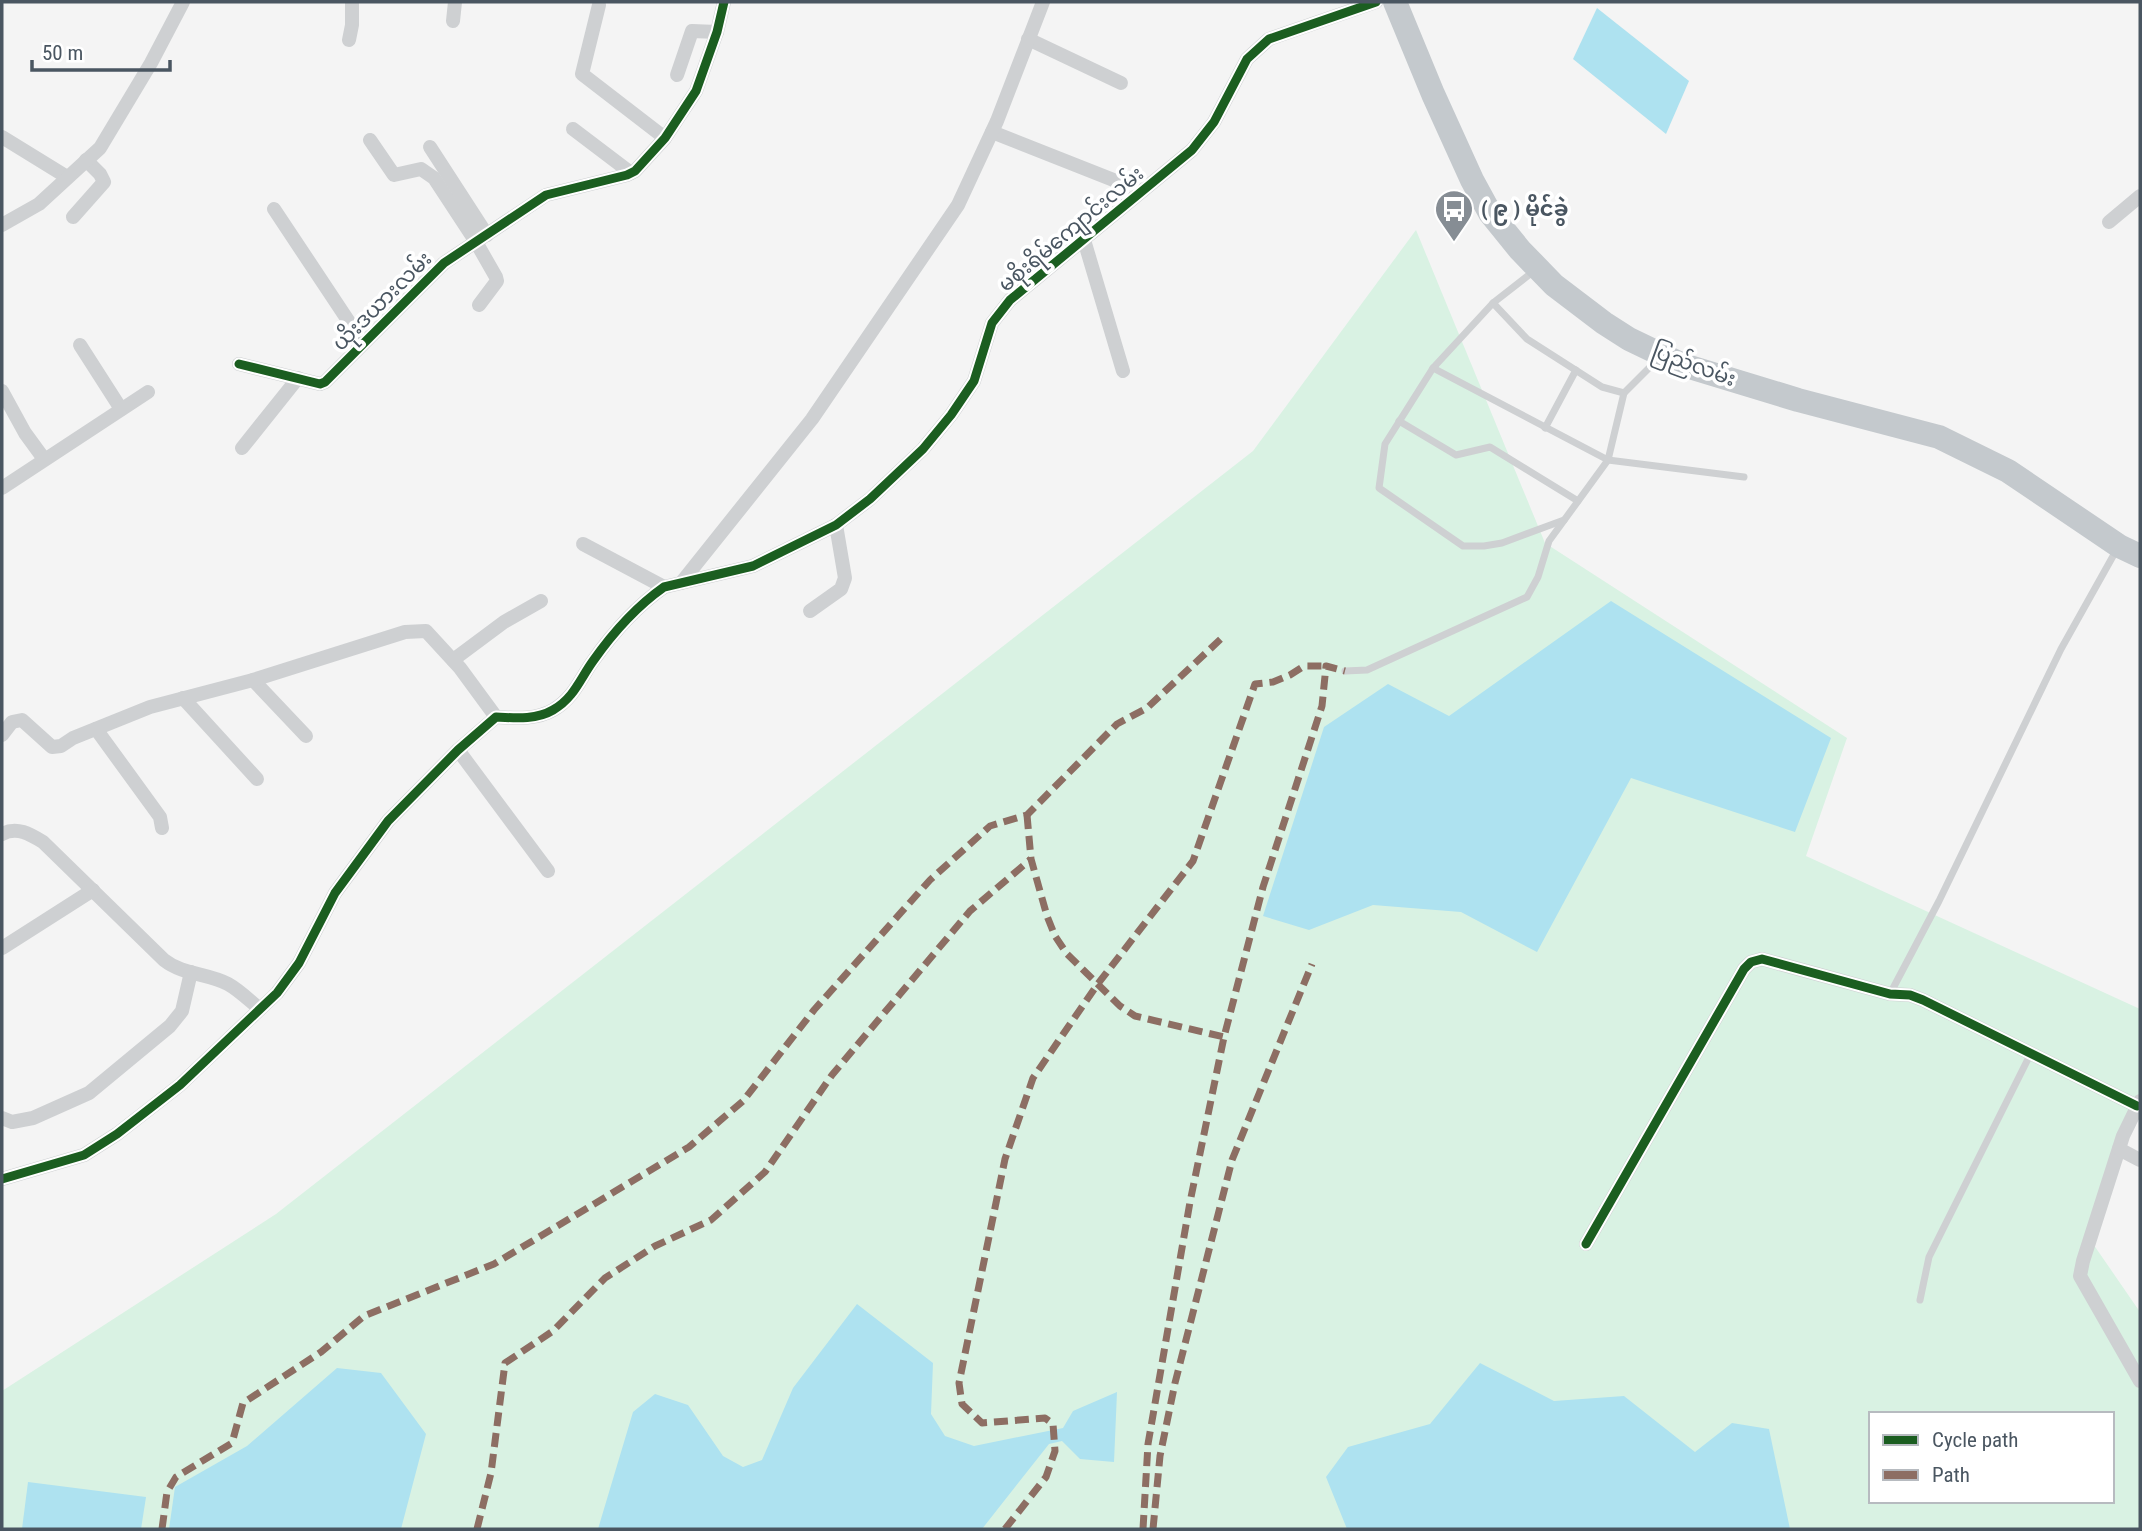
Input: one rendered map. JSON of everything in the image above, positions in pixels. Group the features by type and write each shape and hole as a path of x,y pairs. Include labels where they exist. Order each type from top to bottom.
{"highway":[{"name":"ပြည်လမ်း","path":"1395,2 1433,94 1490,213 1554,285 1604,323 1629,340 1661,356 1798,400 1939,438 2008,471 2129,551"}],"street":[{"path":"2,225 39,204 100,148 183,2"},
{"path":"349,40 352,2"},
{"path":"453,21 455,2"},
{"path":"573,129 631,173 665,138 696,91 717,32 724,2"},
{"path":"681,583 811,419 958,205 992,132 1043,2"},
{"name":"မစိုးရိမ်ကျောင်းလမ်း","path":"496,717 527,718 540,715 552,711 573,695 593,660 652,596 664,587 753,566 836,525 870,499 923,449 951,415 974,381 992,323 1010,300 1192,150 1214,122 1247,59 1269,39 1376,2"},
{"path":"600,5 582,74 665,138"},
{"path":"677,75 692,31 717,32"},
{"path":"1028,40 1121,83"},
{"path":"992,132 1116,181"},
{"path":"2,137 68,177"},
{"path":"370,140 394,175 421,169 433,178 481,238"},
{"path":"430,147 481,238 497,281 479,305"},
{"path":"73,217 104,183 100,174 86,160"},
{"name":"ယိုးဒယားလမ်း","path":"239,364 320,384 325,382 444,262 546,195 631,173"},
{"path":"2109,222 2140,196"},
{"path":"274,209 363,343"},
{"path":"1084,240 1123,371"},
{"path":"80,345 121,409"},
{"path":"242,448 298,378"},
{"path":"2,391 25,433 44,459"},
{"path":"2,488 148,392"},
{"path":"810,611 841,589 845,578 836,525"},
{"path":"583,544 664,587"},
{"path":"453,660 504,622 541,601"},
{"path":"2,735 12,722 22,720 51,747 61,746 73,738 150,707 253,680 405,632 426,631 453,660 496,717 458,750 388,821 335,893 299,963 277,993 180,1085 117,1135 84,1155 2,1179"},
{"path":"253,680 306,736"},
{"path":"183,698 257,779"},
{"path":"96,729 160,817 162,828"},
{"path":"458,750 548,871"},
{"path":"2,834 8,831 24,831 43,842 164,960 176,969 229,984 260,1009"},
{"path":"2,948 93,890"},
{"path":"1586,1244 1737,981 1751,962 1762,959 1890,994 1910,995 2139,1104 2123,1136 2080,1276 2140,1381"},
{"path":"2,1118 12,1122 33,1118 89,1093 170,1026 182,1011 191,972"},
{"path":"2119,1149 2140,1160"}],"lane":[{"path":"1537,268 1493,303 1433,369 1385,444 1379,488 1463,546 1502,543 1564,520"},
{"path":"1493,303 1527,339 1602,387 1624,393"},
{"path":"1345,671 1367,670 1527,597 1538,577 1549,541 1608,460 1624,393 1661,356"},
{"path":"1433,369 1608,460 1744,477"},
{"path":"1545,428 1576,370"},
{"path":"1399,421 1456,455 1490,447 1578,501"},
{"path":"1890,994 1939,901 2061,649 2129,551"},
{"path":"1920,1300 1929,1257 2032,1052"}],"green space":[{"path":"1416,230 1545,543 1847,738 1806,856 2140,1009 2140,1098 2089,1238 2140,1312 2140,1529 2,1529 2,1391 276,1214 1253,451"}],"water":[{"path":"1597,8 1689,81 1666,134 1573,59"},
{"path":"1611,601 1831,738 1795,832 1631,778 1537,952 1461,912 1373,905 1309,930 1263,916 1324,727 1388,684 1449,716"},
{"path":"857,1304 933,1363 931,1414 945,1436 974,1446 1063,1428 1073,1411 1117,1392 1114,1462 1080,1459 1062,1441 1049,1444 982,1529 598,1529 633,1412 655,1394 688,1405 723,1456 743,1467 762,1460 793,1388"},
{"path":"1480,1363 1554,1401 1624,1396 1695,1452 1732,1423 1769,1429 1790,1529 1347,1529 1326,1477 1348,1447 1430,1424"},
{"path":"337,1368 381,1373 426,1434 401,1529 169,1529 175,1487 247,1446"},
{"path":"28,1482 146,1497 141,1529 22,1529"}],"marked path":[{"path":"162,1529 167,1492 176,1477 232,1443 243,1403 321,1352 364,1316 494,1264 689,1147 743,1101 814,1010 930,880 990,826 1027,815 1117,724 1147,708 1224,636"},
{"path":"1005,1529 1046,1477 1055,1451 1053,1424 1045,1418 982,1423 962,1404 959,1383 1005,1159 1033,1078 1097,985 1193,861 1255,684 1273,682 1304,666 1326,666"},
{"path":"1143,1529 1148,1444 1190,1202 1224,1037 1263,887 1322,706 1326,666 1345,671"},
{"path":"1027,815 1031,859 1047,916 1055,936 1067,954 1120,1006 1135,1016 1224,1037"},
{"path":"477,1529 491,1473 505,1363 553,1331 605,1278 655,1246 711,1220 765,1172 832,1075 970,911 1031,859"},
{"path":"1153,1529 1160,1456 1175,1383 1232,1160 1312,964"}],"cycle path":[{"path":"239,364 320,384 325,382 444,263 546,195 635,171 665,138 696,91 717,32 724,2"},
{"path":"2,1179 84,1155 117,1134 180,1085 277,993 299,963 335,893 388,821 458,750 496,717 533,717 560,705 617,631 664,587 753,566 836,525 870,499 923,449 951,415 974,381 992,323 1010,300 1192,150 1214,122 1247,59 1269,39 1376,2"},
{"path":"1586,1244 1744,969 1751,962 1762,959 1890,994 1910,995 1923,1000 2137,1106"}],"place":[{"name":"( ၉ ) မိုင်ခွဲ","path":"1454,243"}]}
